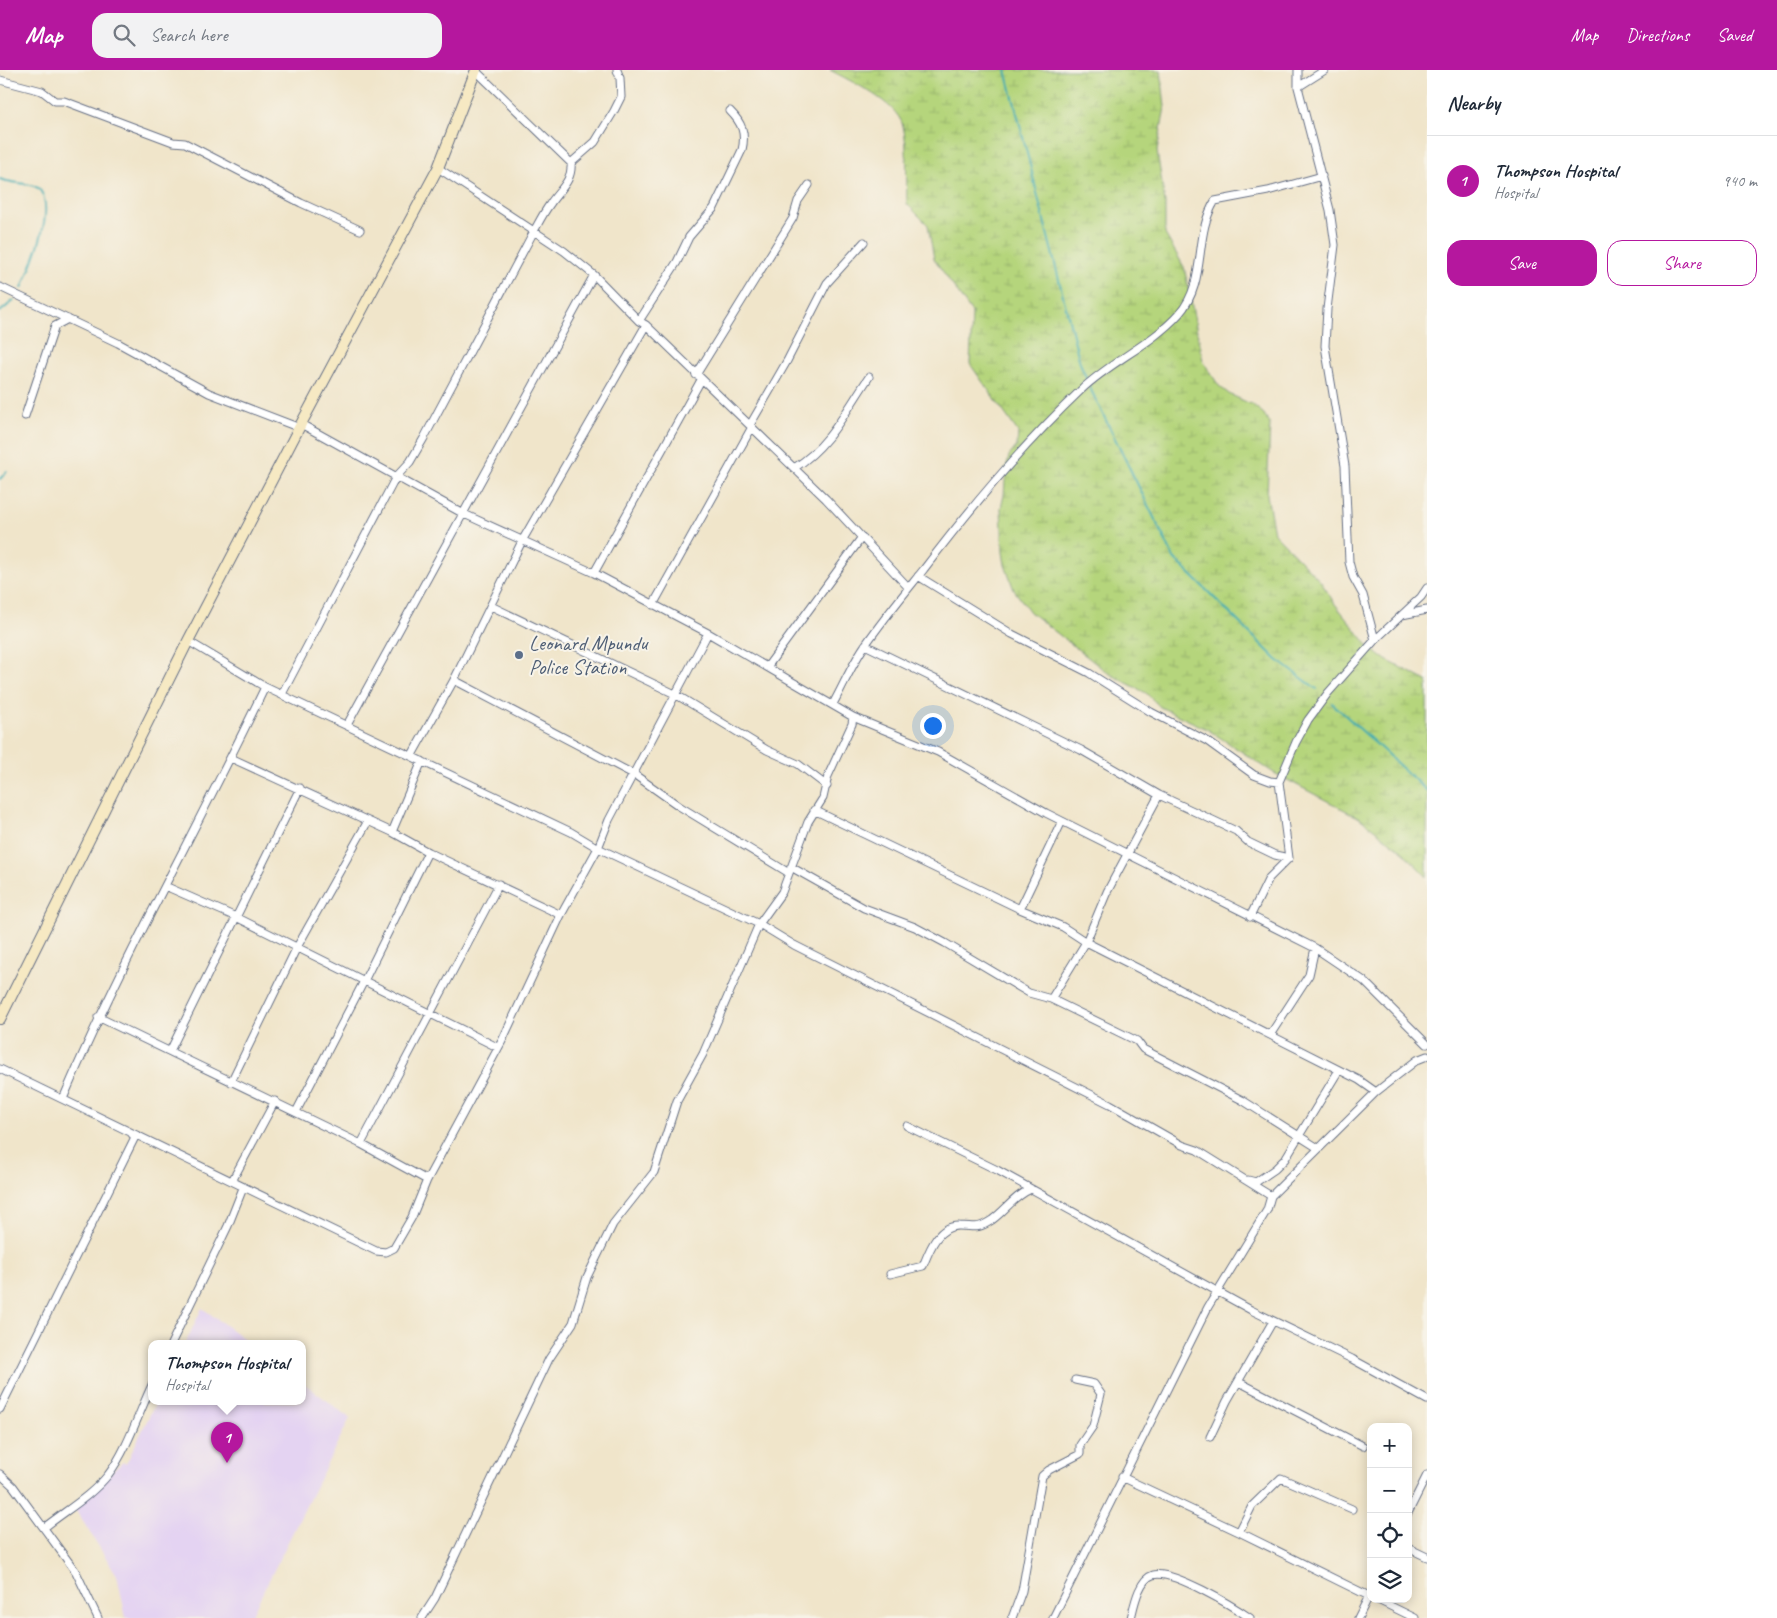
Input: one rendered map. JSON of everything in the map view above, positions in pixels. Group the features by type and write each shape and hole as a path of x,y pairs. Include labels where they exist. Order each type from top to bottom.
{"street":[{"path":"571,163 595,142 621,97 620,78 617,70"},
{"path":"1298,70 1298,87 1330,210 1335,245 1326,308 1325,346 1345,466 1349,562 1352,577 1363,595 1375,640"},
{"path":"1298,87 1325,70"},
{"path":"0,1019 188,641 438,168 476,71 571,163 572,171 567,184 550,204 534,231 424,438 410,462 396,477 282,694"},
{"path":"0,80 42,91 55,101 64,101 173,142 185,143 294,199 360,230"},
{"path":"412,755 454,680 522,541 677,262 689,237 714,208 744,142 742,126 730,111"},
{"path":"438,168 534,231 594,275 698,378 794,468 908,587"},
{"path":"833,704 865,645 908,587 1004,469 1083,388 1151,340 1179,313 1197,283 1205,223 1216,200 1268,191 1322,176"},
{"path":"594,573 698,378 793,218 798,201 809,185"},
{"path":"653,605 787,361 827,283 864,242"},
{"path":"347,725 594,275"},
{"path":"0,287 118,343 209,393 300,426 462,513 594,573 708,633 853,717 938,752 1062,821 1315,948 1364,981 1427,1044"},
{"path":"25,416 56,326 68,319"},
{"path":"794,468 806,461 829,439 869,377"},
{"path":"767,668 862,537"},
{"path":"918,576 1012,634 1089,673 1151,712 1207,741 1254,775 1270,782 1279,782"},
{"path":"1289,858 1279,782 1308,720 1328,693 1375,640 1422,597 1427,588"},
{"path":"491,606 675,694 767,750 798,764 827,786"},
{"path":"1402,615 1427,610"},
{"path":"0,1069 376,1251 386,1252 394,1248 412,1216 427,1180 497,1047 561,915 598,848 609,820 635,775 708,633"},
{"path":"188,641 265,687 412,755 571,832 598,848 758,924 794,945 1110,1104 1182,1145 1198,1150 1271,1196"},
{"path":"865,645 1082,750 1159,795 1236,831 1248,842 1275,855 1289,858"},
{"path":"454,680 635,775 679,806 790,870 864,908 915,927 1029,993 1052,1000 1136,1040 1143,1049 1242,1100 1318,1148"},
{"path":"63,1099 98,1017 232,758 265,687"},
{"path":"422,1618 435,1598 549,1359 572,1323 587,1277 613,1224 624,1207 654,1172 677,1102 703,1054 758,924 782,892 814,810 823,798 828,776 852,724 853,717"},
{"path":"232,758 300,788 392,832 428,852 561,915"},
{"path":"392,832 422,761"},
{"path":"170,1051 300,788"},
{"path":"1052,1000 1086,942 1092,923 1159,795"},
{"path":"814,810 1020,909 1063,926 1086,942 1340,1070 1376,1092"},
{"path":"231,1082 296,949 368,821"},
{"path":"1020,909 1062,821"},
{"path":"296,1112 428,852"},
{"path":"1250,917 1269,878 1289,858"},
{"path":"361,1144 429,1012 499,884"},
{"path":"166,886 236,917 296,949 429,1012 497,1047"},
{"path":"1270,1035 1309,975 1315,948"},
{"path":"98,1017 231,1082 275,1101 361,1144 427,1180"},
{"path":"1053,1618 1122,1477 1218,1292 1267,1210 1271,1196 1376,1092 1418,1060 1427,1056"},
{"path":"1245,1180 1256,1182 1276,1169 1300,1136 1340,1070"},
{"path":"232,1181 275,1101"},
{"path":"907,1126 982,1162 1218,1292 1352,1359 1427,1400"},
{"path":"0,1409 136,1137 130,1132"},
{"path":"173,1340 228,1226 243,1188"},
{"path":"890,1274 923,1266 931,1246 943,1231 957,1225 978,1228 992,1220 1020,1193 1031,1189"},
{"path":"1210,1437 1227,1401 1273,1321"},
{"path":"1012,1618 1022,1591 1042,1476 1049,1470 1080,1454 1080,1445 1093,1426 1097,1411 1101,1394 1094,1384 1075,1380"},
{"path":"1239,1382 1297,1410 1363,1446"},
{"path":"45,1526 96,1488 107,1476 115,1464 148,1394"},
{"path":"0,1474 13,1486 45,1526 76,1572 98,1618"},
{"path":"1408,1513 1427,1475"},
{"path":"1122,1477 1367,1594"},
{"path":"1240,1532 1252,1506 1281,1478 1352,1509"},
{"path":"1412,1550 1427,1557"},
{"path":"1131,1618 1136,1600 1146,1580 1153,1575 1163,1575 1189,1583 1250,1618"},
{"path":"1358,1618 1367,1601"},
{"path":"1384,1603 1415,1618"}],"shaded area":[{"path":"202,1308 246,1340 187,1340"},
{"path":"306,1385 350,1418 250,1618 126,1618 117,1575 73,1506 123,1462 126,1464 155,1405 306,1405"}],"green space":[{"path":"830,70 1161,70 1165,107 1157,151 1165,203 1165,234 1184,267 1203,361 1219,386 1229,394 1253,405 1264,414 1270,425 1267,495 1274,533 1321,582 1335,604 1371,649 1386,660 1427,681 1427,877 1400,849 1358,817 1274,773 1207,729 1160,707 1146,693 1108,673 1030,612 1014,590 1005,565 1003,552 1001,508 1006,468 1009,456 1017,446 1018,432 970,364 972,313 934,259 928,225 907,204 906,143 903,126 899,117 872,93"}],"waterway":[{"path":"1006,70 1080,363 1088,382"},
{"path":"0,179 35,186 43,197 45,208 41,237 22,288"},
{"path":"0,312 14,300"},
{"path":"1089,386 1174,558 1277,660 1317,689"},
{"path":"0,479 7,471"},
{"path":"1332,703 1427,791"}],"place":[{"name":"Leonard Mpundu Police Station","path":"519,655"},
{"name":"Thompson Hospital","path":"227,1463"}]}
